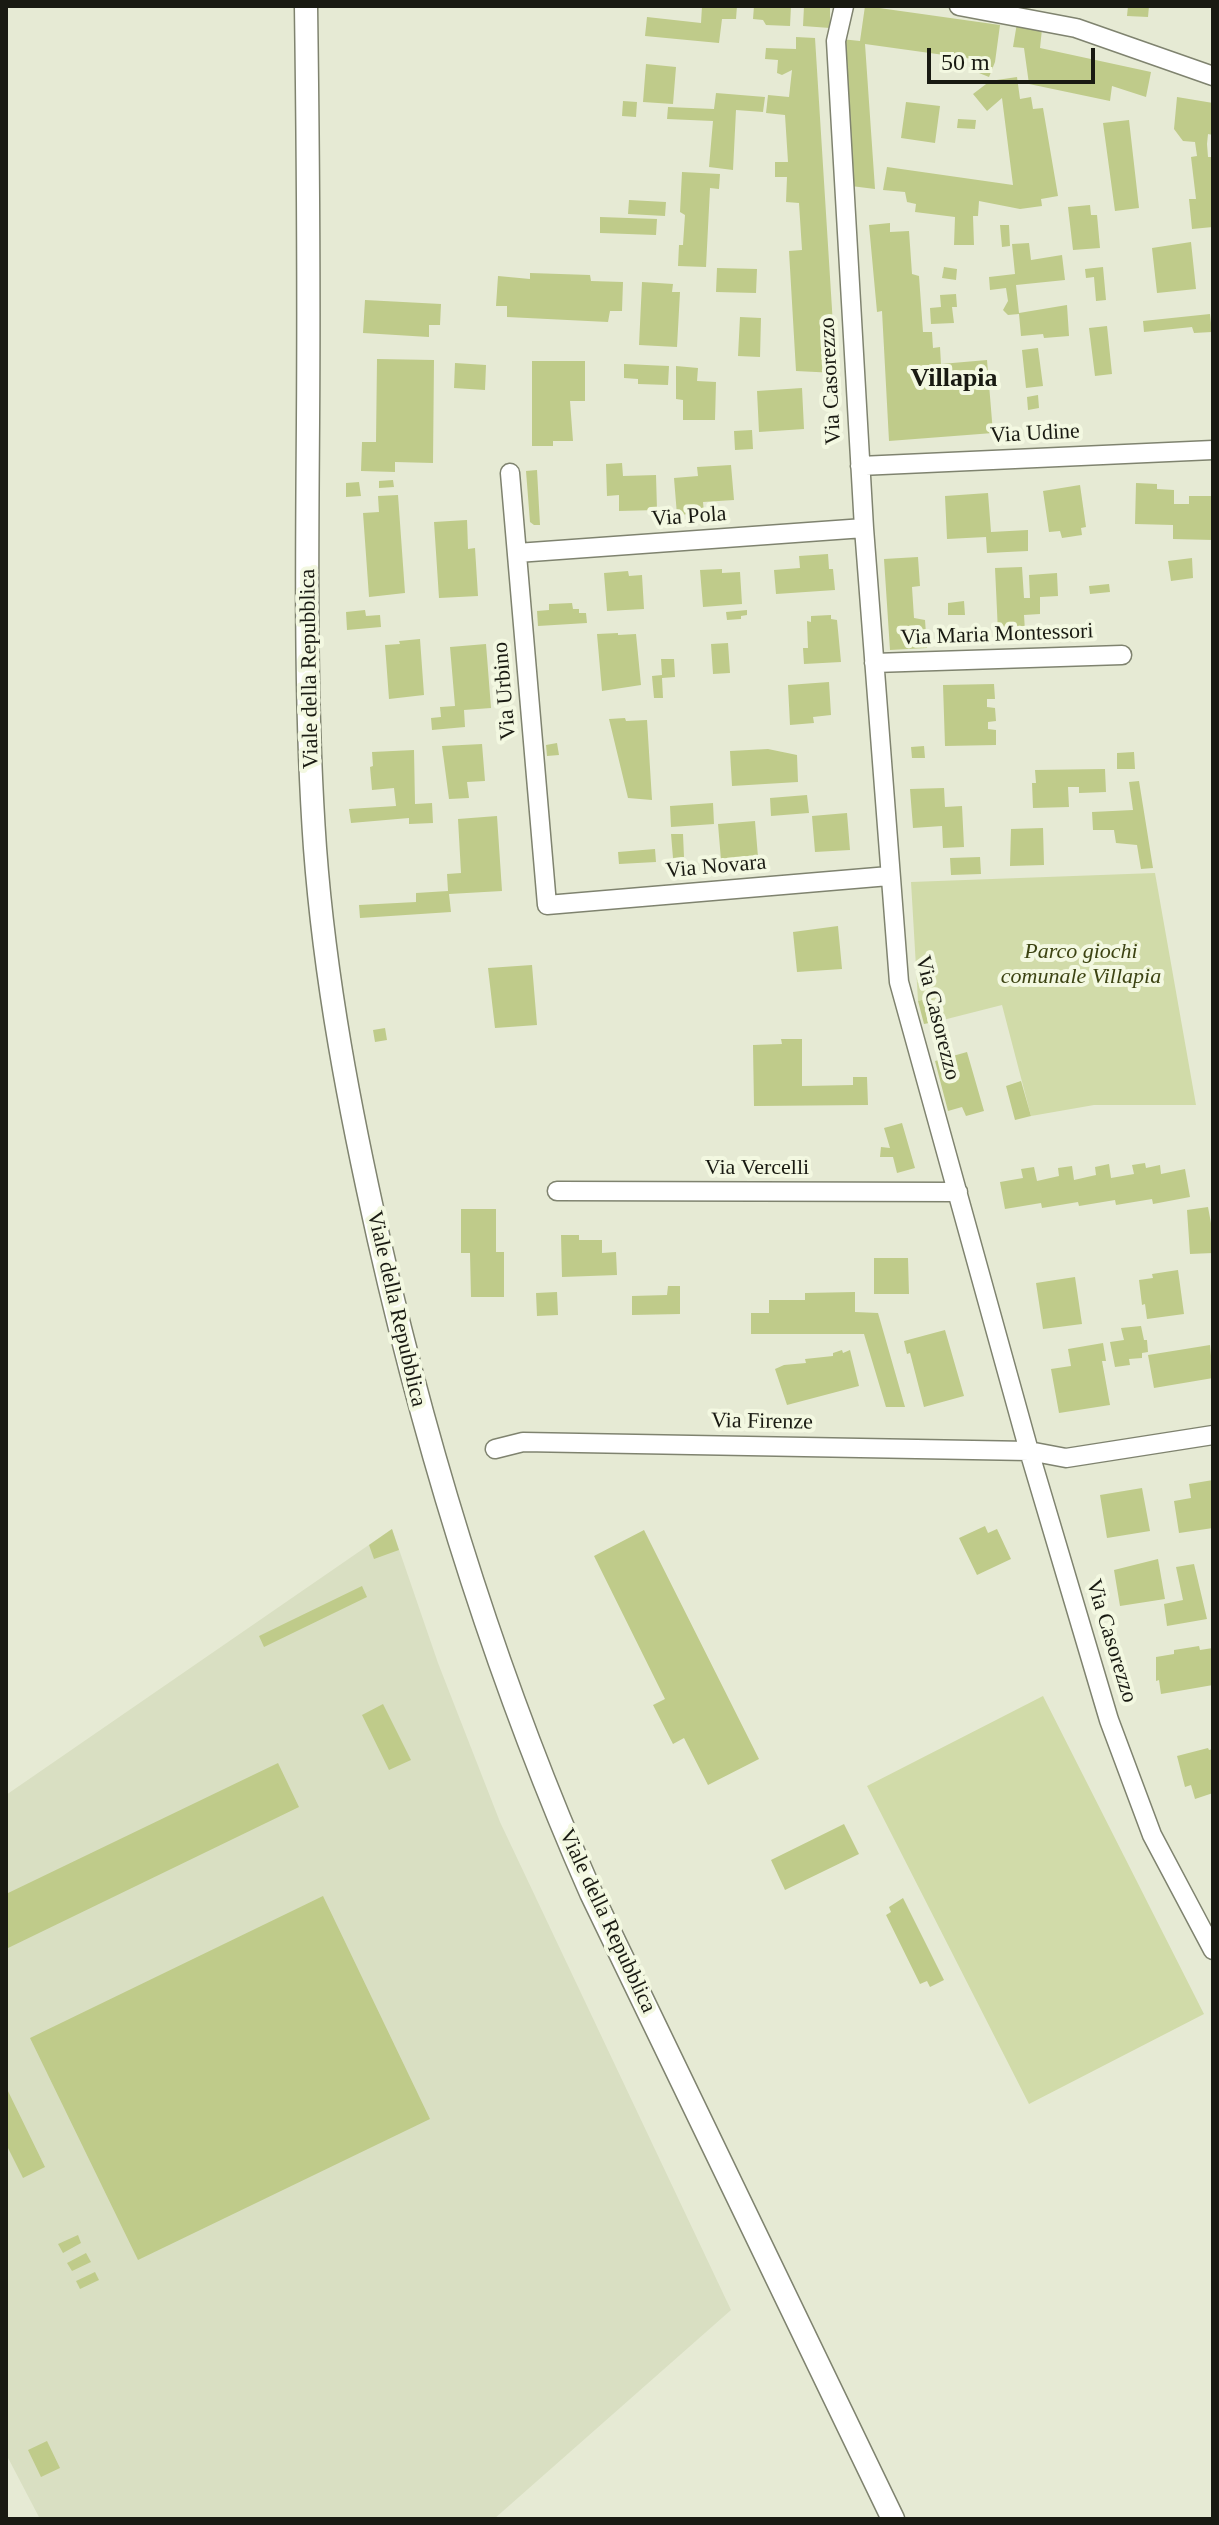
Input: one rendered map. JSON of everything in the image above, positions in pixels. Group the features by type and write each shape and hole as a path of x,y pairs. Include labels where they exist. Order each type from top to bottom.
{"street":[{"name":"Viale della Repubblica","path":"306,6 309,256 307,604 309,726 316,852 329,977 349,1099 399,1328 467,1570 558,1817 591,1893 893,2519"},
{"name":"Via Casorezzo","path":"844,6 836,41 864,528 899,982 1029,1451 1115,1734 1152,1835 1213,1950"},
{"path":"959,6 1076,28 1213,76"},
{"name":"Via Udine","path":"860,466 1213,450"},
{"name":"Via Urbino","path":"510,473 547,905"},
{"name":"Via Pola","path":"517,553 864,528"},
{"name":"Via Maria Montessori","path":"874,663 1122,655"},
{"name":"Via Novara","path":"547,905 889,876"},
{"name":"Via Vercelli","path":"557,1191 958,1192"},
{"name":"Via Firenze","path":"495,1449 523,1442 1029,1451 1066,1458 1213,1435"}],"shaded area":[{"path":"392,1529 438,1663 500,1822 731,2310 494,2519 40,2519 6,2454 6,1795"}],"green space":[{"name":"Parco giochi comunale Villapia","path":"1155,873 1196,1105 1094,1105 1031,1116 1002,1005 939,1021 932,997 918,1001 911,882"},
{"path":"1043,1696 1204,2014 1029,2104 867,1786"}],"building":[{"path":"702,6 737,6 736,19 722,19 719,43 645,36 647,17 701,23"},
{"path":"754,6 791,6 790,26 766,25 763,20 753,19"},
{"path":"804,6 830,6 830,28 803,26"},
{"path":"865,6 1000,25 995,62 989,77 979,73 980,60 865,44 875,189 851,186 841,39 860,41"},
{"path":"1128,6 1149,6 1148,17 1127,16"},
{"path":"1017,23 1042,29 1040,48 1151,72 1146,97 1112,86 1110,101 1029,84 1024,48 1013,47"},
{"path":"796,37 815,38 836,373 796,371 789,251 802,250 799,203 786,202 787,177 775,177 775,162 788,162 785,115 766,113 768,95 789,97 792,70 782,75 777,73 778,60 765,59 766,48 796,49"},
{"path":"646,64 676,67 673,104 643,102"},
{"path":"1017,77 1020,99 1031,97 1033,109 1043,108 1058,196 1041,199 1042,206 1020,209 979,201 978,216 973,216 974,245 954,245 955,217 915,212 916,204 907,202 905,192 883,190 887,167 1013,185 1002,98 987,111 973,94 990,81"},
{"path":"716,93 765,97 763,112 736,110 733,170 709,167 713,121 667,119 668,107 714,109"},
{"path":"1177,97 1213,103 1213,135 1208,134 1207,144 1208,157 1213,157 1213,227 1192,229 1189,199 1196,199 1191,157 1197,156 1195,142 1183,141 1174,129"},
{"path":"623,101 637,102 636,117 622,116"},
{"path":"906,102 940,106 935,143 901,138"},
{"path":"958,119 976,120 975,129 957,128"},
{"path":"1129,120 1139,208 1115,211 1103,123"},
{"path":"682,172 720,174 719,189 710,188 706,267 678,266 685,215 680,212"},
{"path":"629,200 666,202 665,216 628,214"},
{"path":"1090,205 1091,215 1097,215 1100,248 1073,250 1068,207"},
{"path":"600,217 657,219 656,235 600,233"},
{"path":"890,223 890,232 909,231 912,274 919,276 923,332 932,332 933,348 940,347 941,364 987,360 993,433 889,441 882,311 877,312 869,225"},
{"path":"1000,225 1009,225 1010,246 1002,247"},
{"path":"1191,242 1196,289 1157,293 1152,248"},
{"path":"1029,243 1031,260 1062,255 1065,280 1016,285 1019,313 1067,305 1069,336 1021,336 1019,314 1008,315 1003,310 1008,301 1006,288 990,290 989,277 1015,274 1012,244"},
{"path":"944,267 957,269 956,280 942,278"},
{"path":"1103,267 1106,300 1096,301 1094,277 1086,278 1085,269"},
{"path":"717,268 757,269 756,293 716,292"},
{"path":"530,273 590,275 591,281 623,282 622,311 610,311 608,322 507,317 507,306 496,306 498,276 530,279"},
{"path":"642,282 673,284 672,292 680,292 677,347 639,345"},
{"path":"956,294 957,307 952,307 954,323 931,324 930,308 941,307 940,295"},
{"path":"365,300 441,304 440,325 429,325 429,337 363,333"},
{"path":"1210,314 1212,332 1194,333 1192,327 1144,332 1143,321"},
{"path":"740,317 761,318 760,357 738,356"},
{"path":"1107,326 1112,374 1095,376 1089,328"},
{"path":"1038,348 1043,386 1026,388 1022,350"},
{"path":"377,359 434,360 433,463 395,462 395,472 361,471 362,442 376,442"},
{"path":"532,361 585,361 585,401 570,401 573,441 553,441 553,446 532,446"},
{"path":"455,363 486,365 485,390 454,388"},
{"path":"624,364 669,366 668,385 638,384 638,379 624,378"},
{"path":"676,366 698,368 697,381 716,382 715,420 683,420 683,400 676,399"},
{"path":"802,388 804,429 759,432 757,391"},
{"path":"1038,395 1039,408 1028,410 1027,397"},
{"path":"752,430 753,449 735,450 734,431"},
{"path":"622,463 623,476 656,475 657,510 619,511 619,495 607,496 606,464"},
{"path":"731,465 734,500 703,502 704,513 677,515 674,478 698,476 697,467"},
{"path":"537,470 540,525 534,525 530,522 526,471"},
{"path":"393,480 394,487 379,488 379,481"},
{"path":"359,482 361,496 346,497 346,483"},
{"path":"1136,483 1157,484 1157,489 1174,490 1174,504 1189,504 1189,496 1213,496 1213,540 1173,539 1173,525 1135,524"},
{"path":"1080,485 1086,527 1081,528 1082,535 1062,538 1060,531 1049,532 1043,491"},
{"path":"988,493 991,532 1028,530 1028,551 987,553 986,537 947,539 945,496"},
{"path":"398,495 405,593 369,597 363,513 379,512 378,496"},
{"path":"467,520 468,549 475,548 478,596 439,598 434,522"},
{"path":"828,554 835,590 776,594 774,570 800,568 799,556"},
{"path":"918,557 920,586 912,587 914,618 925,620 927,648 890,650 884,559"},
{"path":"1192,558 1193,578 1171,581 1168,561"},
{"path":"1022,567 1024,598 1030,598 1029,575 1057,573 1058,596 1040,597 1040,614 1024,615 1025,631 998,632 995,568"},
{"path":"722,569 722,573 740,572 742,604 703,607 700,570"},
{"path":"628,571 629,576 642,575 644,609 607,611 604,573"},
{"path":"1109,584 1110,592 1090,594 1089,586"},
{"path":"964,601 965,615 948,615 948,603"},
{"path":"572,603 573,609 586,613 587,623 538,626 537,611 549,610 549,604"},
{"path":"365,610 366,616 380,615 381,627 347,630 346,612"},
{"path":"747,610 747,615 741,616 741,619 727,620 726,612"},
{"path":"831,615 831,619 837,620 841,662 804,664 803,648 808,648 807,621 811,622 811,616"},
{"path":"597,634 636,634 641,685 602,691"},
{"path":"420,639 424,695 389,699 385,645"},
{"path":"728,643 730,673 713,674 711,644"},
{"path":"486,644 491,708 464,710 465,727 432,730 431,718 441,717 440,707 455,706 450,647"},
{"path":"661,659 674,659 675,677 662,678 663,698 654,698 652,676 662,675"},
{"path":"829,682 831,715 813,717 814,723 790,725 788,685"},
{"path":"994,684 995,699 987,699 987,707 995,708 996,721 988,722 988,729 996,730 996,745 945,746 943,685"},
{"path":"625,718 626,721 647,720 652,800 628,798 609,719"},
{"path":"557,743 559,755 547,756 546,745"},
{"path":"482,744 485,781 467,782 469,798 449,799 442,746"},
{"path":"924,746 925,758 912,758 911,747"},
{"path":"768,749 797,755 798,782 732,786 730,751"},
{"path":"414,750 415,804 432,803 433,823 409,824 409,818 351,823 349,809 396,806 394,788 372,790 372,752"},
{"path":"1134,752 1135,769 1117,769 1117,753"},
{"path":"1105,769 1106,792 1079,793 1079,787 1068,787 1069,807 1033,808 1035,770"},
{"path":"1139,781 1153,868 1141,869 1137,845 1116,843 1114,830 1093,830 1092,812 1133,810 1129,782"},
{"path":"944,788 945,807 962,806 964,847 943,848 942,826 913,828 910,789"},
{"path":"807,795 809,813 771,816 770,798"},
{"path":"713,803 714,824 671,827 670,806"},
{"path":"847,813 850,850 815,852 812,816"},
{"path":"497,816 502,891 449,894 451,912 360,918 359,905 416,902 416,893 448,891 447,874 461,873 458,819"},
{"path":"755,821 758,857 721,860 718,824"},
{"path":"1043,828 1044,865 1010,866 1011,829"},
{"path":"671,834 683,834 684,857 673,858"},
{"path":"655,849 656,862 619,864 618,852"},
{"path":"980,857 981,874 951,875 950,858"},
{"path":"838,926 842,969 797,972 793,932"},
{"path":"532,965 537,1025 495,1028 488,968"},
{"path":"932,997 939,1021 924,1024 918,1001"},
{"path":"385,1028 387,1040 375,1042 373,1030"},
{"path":"781,1039 802,1039 802,1086 853,1085 853,1077 867,1077 868,1105 754,1106 753,1045 782,1044"},
{"path":"967,1052 984,1111 966,1116 962,1107 948,1111 935,1061"},
{"path":"1021,1081 1031,1116 1015,1120 1006,1086"},
{"path":"902,1123 915,1168 897,1173 893,1157 880,1157 881,1147 890,1148 884,1128"},
{"path":"1145,1163 1146,1168 1160,1165 1161,1174 1185,1169 1190,1197 1153,1204 1152,1199 1116,1205 1115,1200 1042,1208 1041,1203 1005,1209 1000,1182 1023,1178 1021,1169 1034,1167 1037,1181 1059,1176 1058,1168 1072,1166 1074,1180 1096,1175 1095,1167 1109,1164 1111,1178 1134,1174 1132,1165"},
{"path":"1208,1207 1213,1253 1190,1254 1187,1210"},
{"path":"461,1209 496,1209 496,1252 504,1252 504,1297 471,1297 470,1253 461,1253"},
{"path":"561,1235 579,1235 579,1240 602,1240 602,1253 616,1252 617,1275 562,1277"},
{"path":"874,1258 908,1258 909,1294 874,1294"},
{"path":"1178,1270 1184,1314 1147,1319 1139,1280 1153,1278 1152,1274"},
{"path":"1075,1277 1082,1324 1043,1329 1036,1283"},
{"path":"668,1286 680,1286 680,1314 632,1315 632,1296 667,1295"},
{"path":"557,1292 558,1315 537,1316 536,1293"},
{"path":"855,1292 855,1312 878,1313 905,1407 886,1407 864,1334 751,1334 751,1313 769,1313 769,1300 805,1300 805,1293"},
{"path":"1141,1326 1148,1352 1142,1353 1142,1358 1129,1359 1130,1365 1115,1367 1110,1342 1124,1340 1121,1328"},
{"path":"945,1330 964,1396 924,1407 904,1341"},
{"path":"1103,1343 1106,1361 1102,1361 1110,1405 1059,1413 1051,1369 1071,1366 1068,1349"},
{"path":"1210,1345 1213,1378 1154,1388 1148,1355"},
{"path":"842,1350 843,1353 850,1350 859,1386 787,1405 775,1369 806,1363 805,1359 833,1356 833,1353"},
{"path":"1213,1480 1213,1528 1179,1533 1174,1501 1191,1498 1189,1484"},
{"path":"1142,1488 1150,1531 1107,1538 1100,1495"},
{"path":"985,1526 988,1533 997,1529 1011,1559 977,1575 959,1538"},
{"path":"392,1529 399,1550 374,1559 369,1545"},
{"path":"644,1530 759,1759 708,1785 684,1738 673,1744 653,1705 665,1699 594,1556"},
{"path":"1158,1559 1165,1599 1120,1606 1114,1570"},
{"path":"1194,1564 1207,1619 1167,1626 1164,1604 1183,1600 1176,1567"},
{"path":"362,1586 367,1597 264,1647 259,1636"},
{"path":"1199,1646 1200,1650 1213,1648 1213,1685 1161,1694 1159,1680 1156,1681 1156,1657"},
{"path":"383,1704 411,1760 389,1770 362,1715"},
{"path":"1213,1749 1213,1793 1195,1799 1191,1785 1185,1787 1177,1756"},
{"path":"278,1763 299,1807 6,1949 6,1894"},
{"path":"844,1824 859,1854 785,1890 771,1860"},
{"path":"323,1896 430,2119 138,2260 30,2038"},
{"path":"903,1898 944,1980 930,1987 927,1981 920,1984 886,1915 891,1912 889,1907"},
{"path":"6,2087 45,2167 23,2178 6,2144"},
{"path":"78,2235 81,2243 63,2253 58,2244"},
{"path":"86,2253 91,2262 72,2271 67,2263"},
{"path":"95,2272 99,2280 80,2289 76,2281"},
{"path":"47,2441 60,2468 41,2477 28,2450"}],"district":[{"name":"Villapia","path":"954,379"}]}
